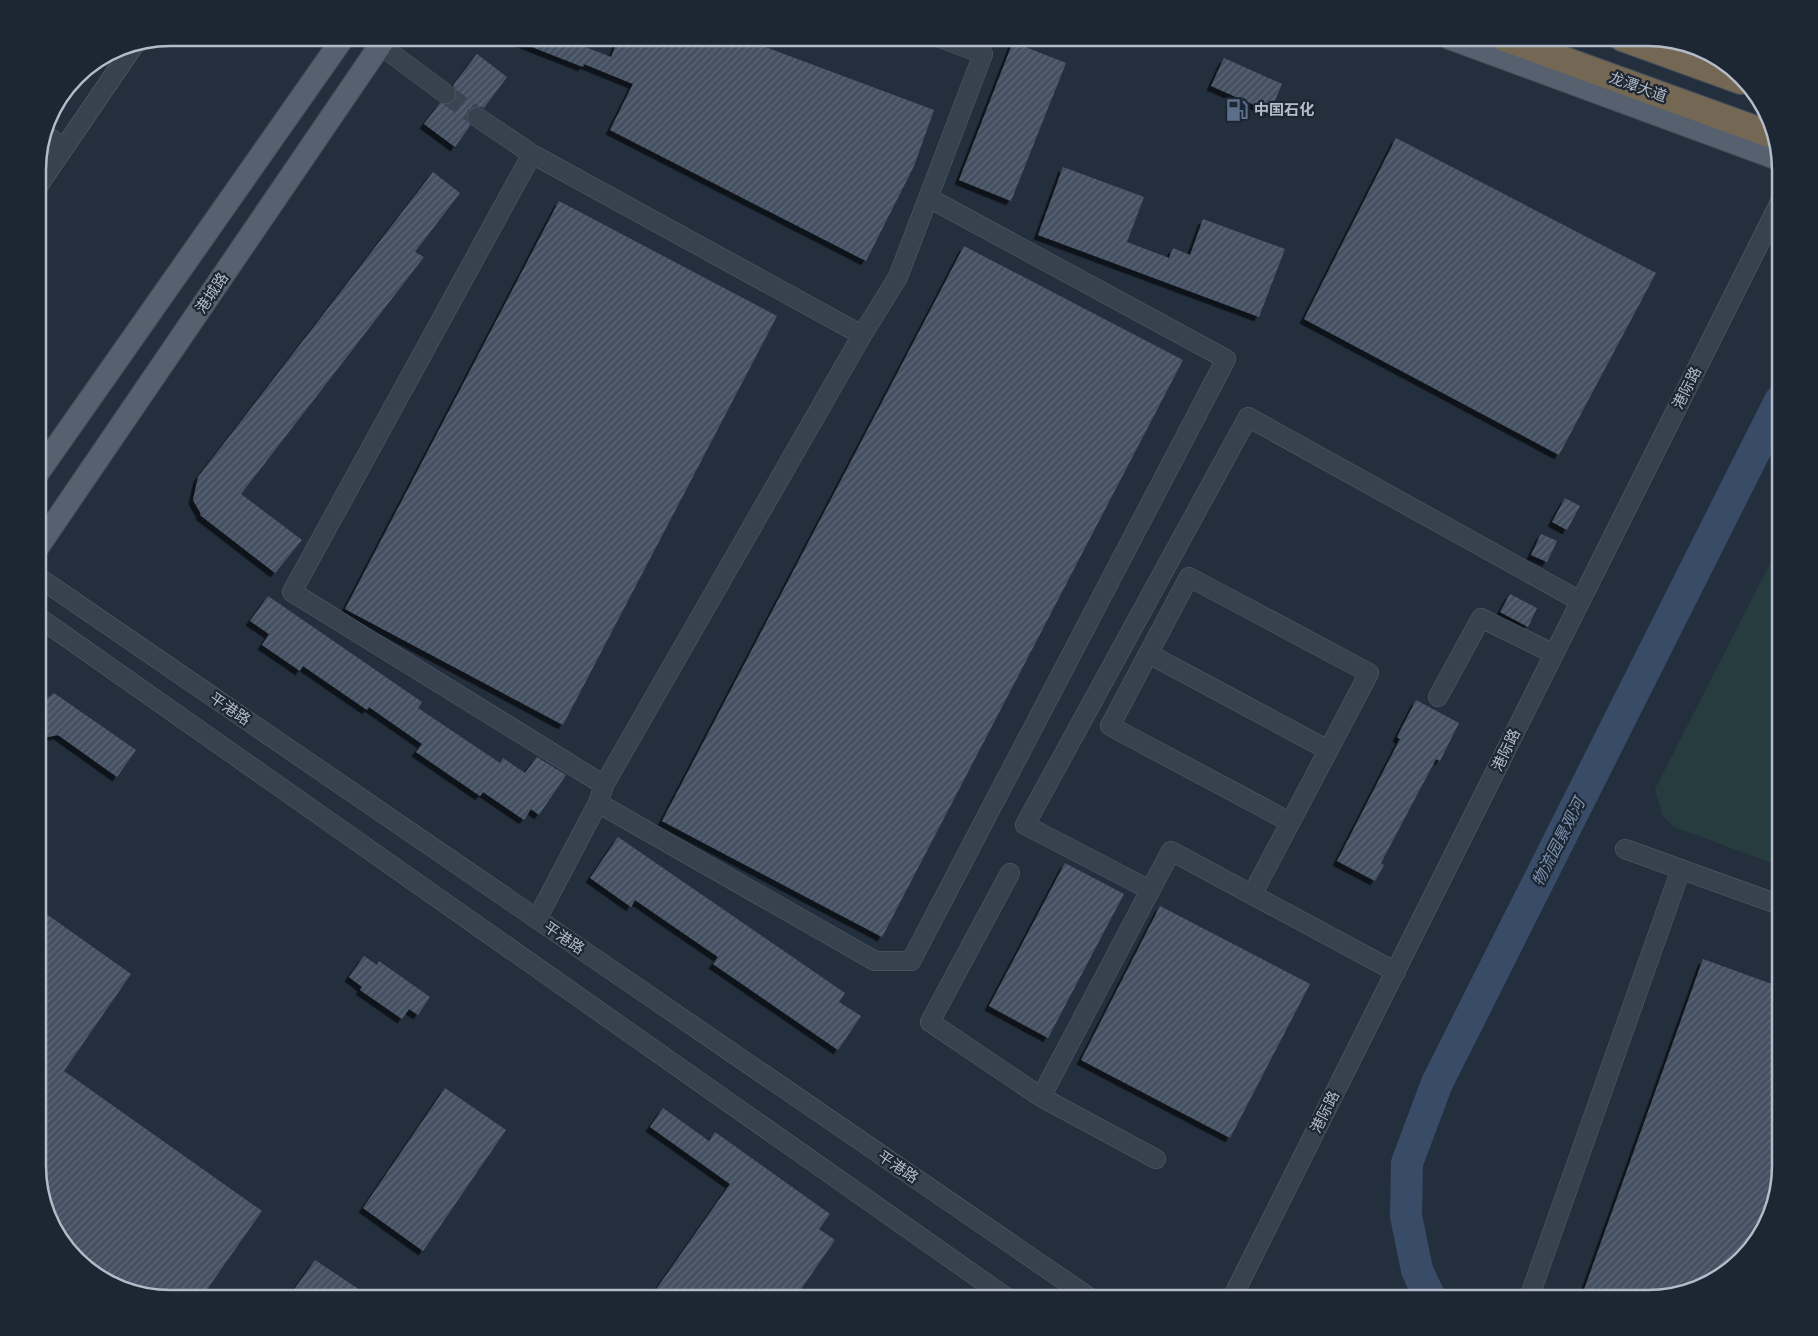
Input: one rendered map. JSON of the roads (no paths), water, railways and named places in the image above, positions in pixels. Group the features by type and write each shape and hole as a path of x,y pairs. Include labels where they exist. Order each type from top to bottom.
{"highway":[{"name":"龙潭大道","path":"1526,46 1766,133"},
{"path":"1644,46 1727,76"}],"main road":[{"path":"1471,46 1771,156"},
{"path":"47,459 337,47"},
{"name":"港城路","path":"47,534 378,47"}],"street":[{"path":"537,919 598,803 604,786 862,335 898,277 983,54 963,46"},
{"path":"389,47 446,94"},
{"path":"47,173 128,54"},
{"path":"477,117 532,154 862,335"},
{"path":"50,138 64,148"},
{"path":"532,154 292,592 604,786"},
{"path":"598,803 875,961 911,961 1226,359 928,198"},
{"name":"港际路","path":"1236,1290 1772,218"},
{"path":"1150,890 1025,825 1248,417 1580,601"},
{"path":"1252,895 1368,673 1189,577 1110,726 1290,822"},
{"name":"平港路","path":"47,583 1078,1290"},
{"path":"1438,697 1481,618 1554,654"},
{"path":"47,623 996,1290"},
{"path":"1149,654 1328,750"},
{"path":"1625,849 1772,902"},
{"path":"1041,1097 1170,851 1396,972"},
{"path":"1532,1290 1681,869"},
{"path":"1010,873 930,1022 1041,1097 1156,1160"}],"waterway":[{"name":"物流园景观河","path":"1426,1290 1417,1270 1406,1216 1407,1163 1437,1083 1772,417"}],"tunnel":[{"path":"446,94 477,117"}],"place":[{"name":"中国石化","path":"1237,110"}]}
